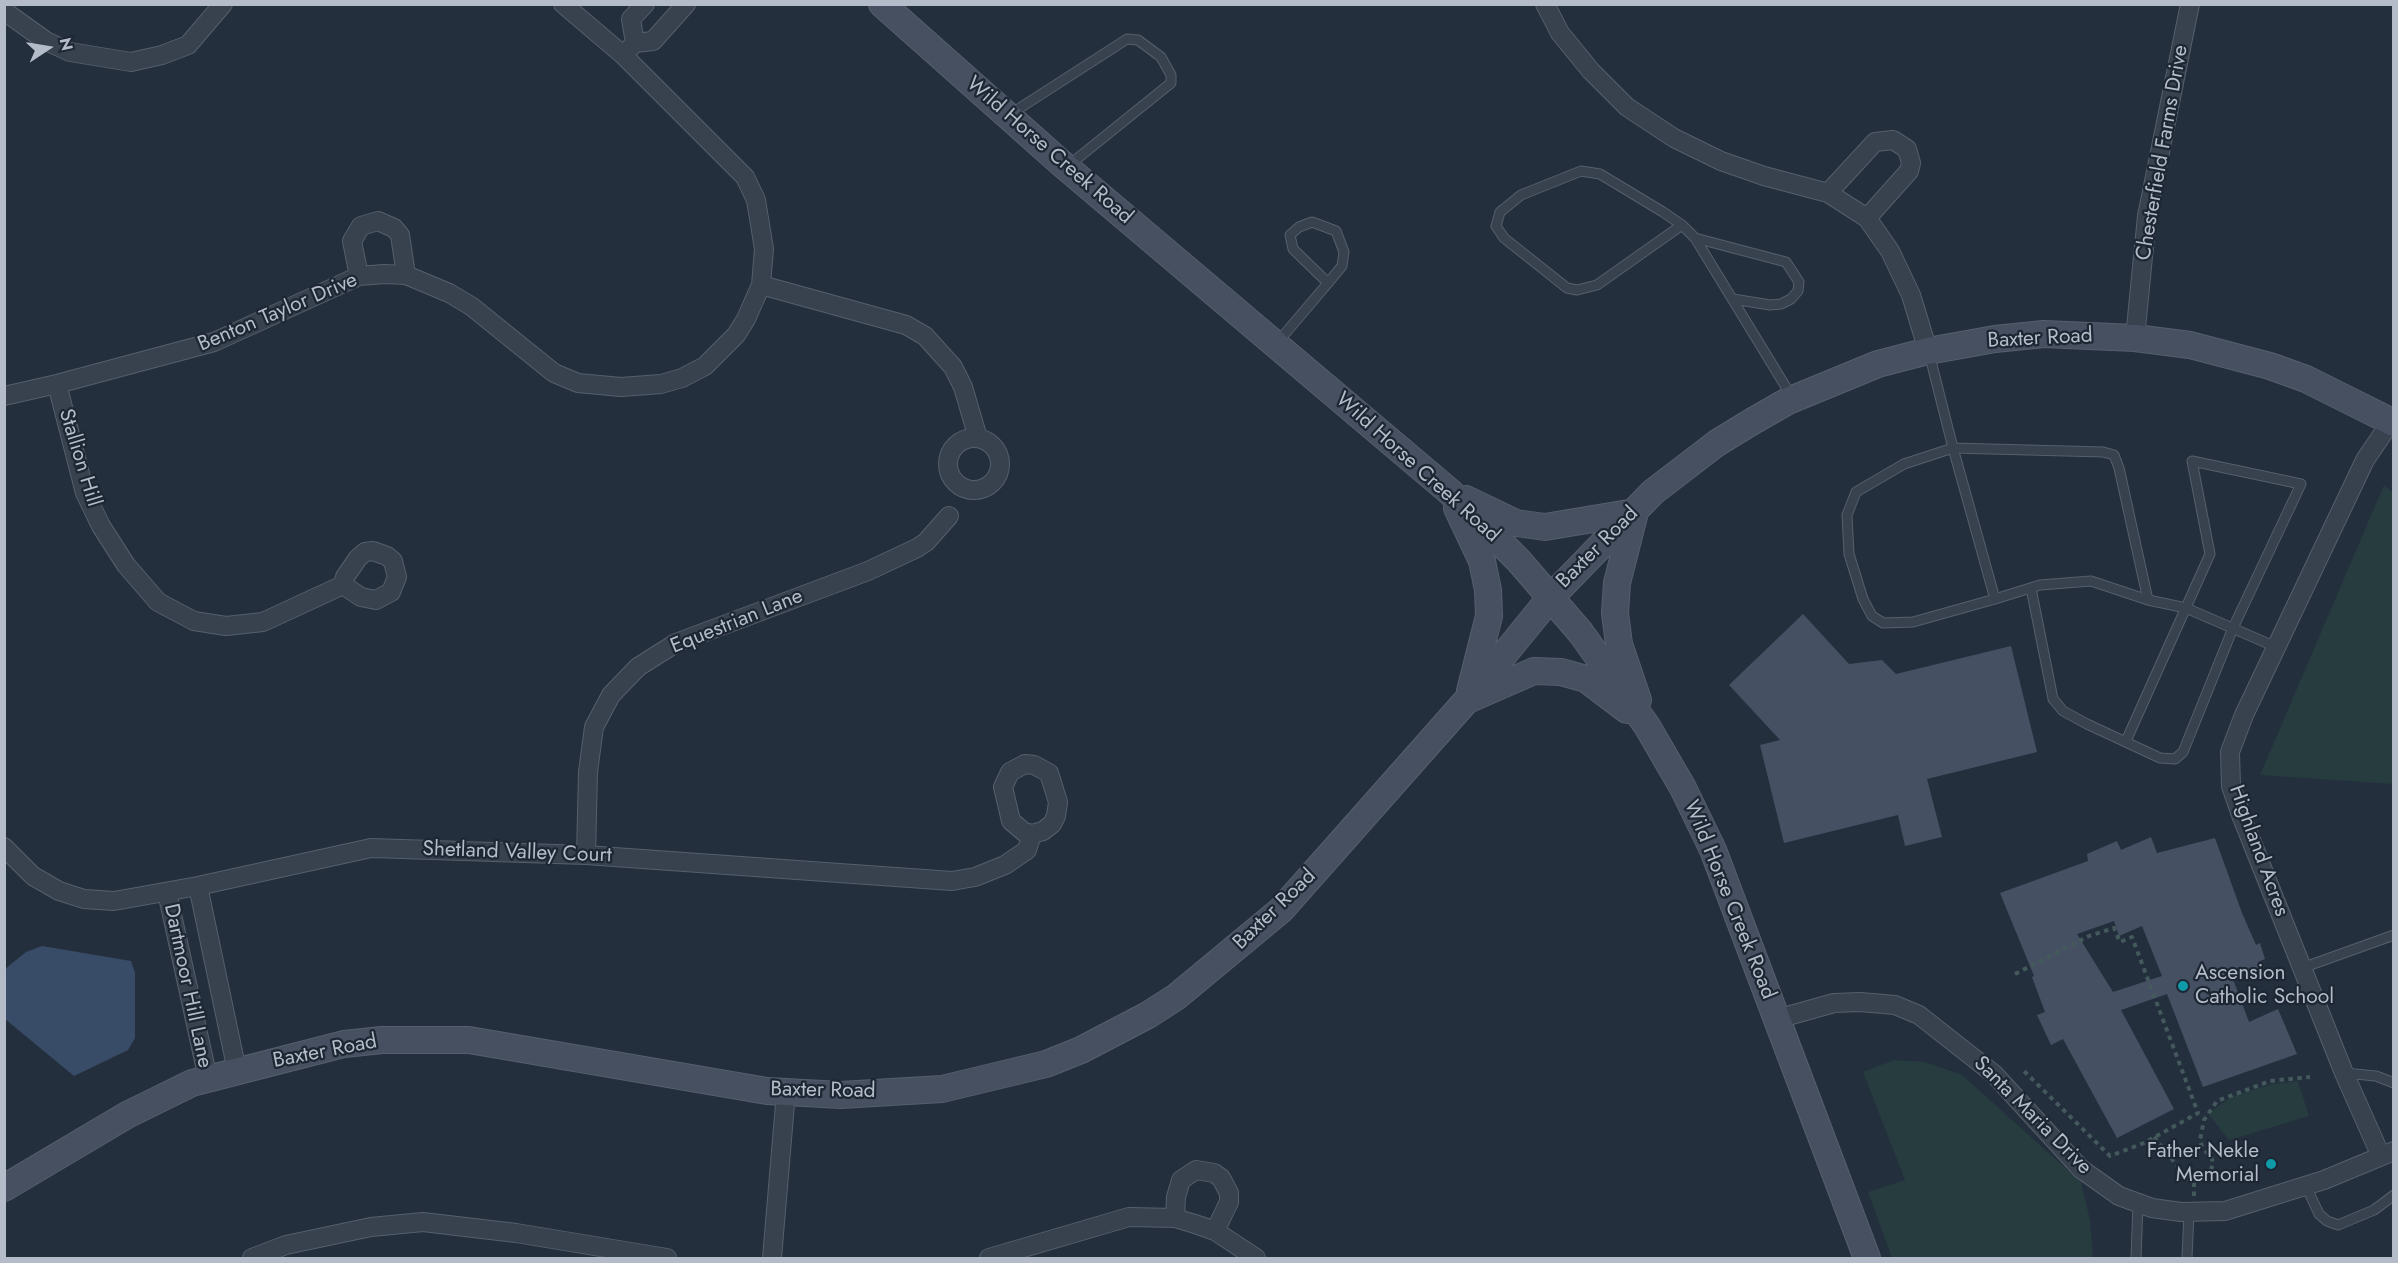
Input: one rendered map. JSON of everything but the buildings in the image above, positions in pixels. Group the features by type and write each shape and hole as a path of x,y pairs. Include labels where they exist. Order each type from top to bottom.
{"main road":[{"name":"Wild Horse Creek Road","path":"882,4 1066,167 1450,492 1551,597 1581,633 1647,726 1683,788 1713,850 1867,1258"},
{"name":"Baxter Road","path":"4,1188 127,1115 192,1083 344,1044 382,1040 469,1040 786,1092 841,1095 953,1087 1046,1064 1081,1050 1148,1015 1222,961 1281,910 1467,700 1551,597 1653,492 1717,443 1793,399 1878,364 1928,351 1995,339 2044,334 2135,338 2190,345 2270,366 2316,383 2393,420"},
{"path":"1450,492 1516,523 1545,527 1635,512 1617,584 1615,613 1619,644 1647,726"},
{"path":"1450,492 1482,561 1488,590 1489,616 1467,700"},
{"path":"1467,700 1534,671 1561,672 1586,679 1647,726"}],"street":[{"path":"4,11 46,41 70,52 131,62 162,55 188,45 223,4"},
{"name":"Benton Taylor Drive","path":"4,396 214,342 358,276 406,275 428,282 471,306 554,373 578,383 621,387 661,384 682,378 705,366 736,335 746,320 761,285 764,249 756,200 745,177 629,49 563,4"},
{"path":"645,4 631,19 629,49 653,41 686,4"},
{"path":"1545,4 1560,33 1585,64 1627,107 1674,138 1721,161 1764,176 1828,193 1868,218 1890,251 1911,295 1928,351"},
{"name":"Chesterfield Farms Drive","path":"2135,338 2147,216 2190,4"},
{"path":"1828,193 1875,142 1893,140 1907,149 1911,163 1910,171 1868,218"},
{"path":"358,276 352,241 361,226 378,220 394,228 400,235 406,275"},
{"path":"761,285 906,325 925,336 953,367 963,387 978,438"},
{"name":"Stallion Hill","path":"57,384 85,493 101,526 126,565 158,602 194,621 226,626 263,622 343,585"},
{"name":"Highland Acres","path":"2390,1154 2344,1073 2302,968 2231,786 2230,752 2276,647 2366,460 2393,420"},
{"path":"978,438 986,441 998,453 1000,469 997,477 985,489 965,490 950,476 948,460 950,452 962,441 978,438"},
{"name":"Equestrian Lane","path":"586,855 588,772 594,727 610,695 638,667 676,644 868,571 926,542 952,513 965,490"},
{"name":"Shetland Valley Court","path":"4,847 33,876 60,891 84,899 114,901 198,886 371,848 586,855 952,881 975,877 1005,866 1027,850 1032,834"},
{"name":"Dartmoor Hill Lane","path":"198,886 237,1071"},
{"name":"Dartmoor Hill Lane","path":"167,892 208,1079"},
{"name":"Santa Maria Drive","path":"1777,1019 1834,1003 1860,1002 1895,1005 1919,1015 1994,1074 2081,1170 2119,1196 2152,1208 2191,1206 2225,1211 2306,1186 2390,1154"},
{"path":"772,1258 786,1092"},
{"path":"1175,1218 1177,1188 1182,1180 1196,1170 1214,1173 1221,1178 1229,1193 1228,1202 1215,1231"},
{"path":"989,1258 1129,1217 1175,1218 1215,1231 1256,1258"},
{"path":"252,1258 286,1245 371,1227 423,1222 516,1233 667,1258"}],"lane":[{"path":"1008,116 1127,39 1138,40 1161,57 1171,75 1171,83 1066,167"},
{"path":"1682,225 1597,285 1577,290 1567,288 1504,238 1496,226 1500,212 1508,203 1521,195 1581,171 1600,174 1682,225 1695,238 1793,399"},
{"path":"1276,343 1328,283 1342,266 1344,252 1342,241 1336,231 1312,222 1299,226 1290,235 1293,249 1328,283"},
{"path":"1695,238 1786,262 1799,282 1797,291 1791,299 1781,304 1770,305 1733,299"},
{"path":"1928,351 1995,599"},
{"path":"2148,600 2114,455 2103,452 1953,448 1904,464 1856,492 1847,515 1849,554 1863,599 1872,616 1883,623 1913,622 2040,585 2091,581 2148,600 2186,608 2276,647"},
{"path":"2031,588 2053,699 2063,711 2160,758 2175,759 2183,752 2233,628 2301,484 2192,461 2210,554 2126,741"},
{"path":"2302,968 2394,935"},
{"path":"2344,1073 2376,1076 2394,1083"},
{"path":"2306,1186 2319,1214 2327,1221 2338,1225 2374,1210 2394,1195"},
{"path":"2136,1258 2138,1203"},
{"path":"2187,1258 2191,1206"}],"path":[{"path":"2015,974 2090,936 2114,928 2120,942 2132,937 2198,1113"},
{"path":"2023,1070 2110,1156 2123,1154 2198,1113 2210,1109"},
{"path":"2154,1137 2188,1179 2194,1180 2209,1173 2213,1166 2212,1159 2202,1147 2200,1140 2201,1130 2210,1109 2217,1101 2240,1090 2271,1081 2310,1077"},
{"path":"2191,1206 2194,1180"}],"green space":[{"path":"2384,485 2394,493 2393,784 2260,775"},
{"path":"1894,1060 1925,1062 1962,1075 2081,1182 2090,1220 2093,1258 1892,1258 1868,1192 1905,1180 1863,1072"},
{"path":"2298,1081 2309,1116 2229,1140 2210,1116 2214,1109 2233,1096 2273,1084"}],"water":[{"path":"42,946 131,961 135,973 135,1038 128,1050 74,1076 5,1019 5,969 26,952"}],"place":[{"name":"Ascension Catholic School","path":"2183,986"},
{"name":"Father Nekle Memorial","path":"2271,1164"}]}
